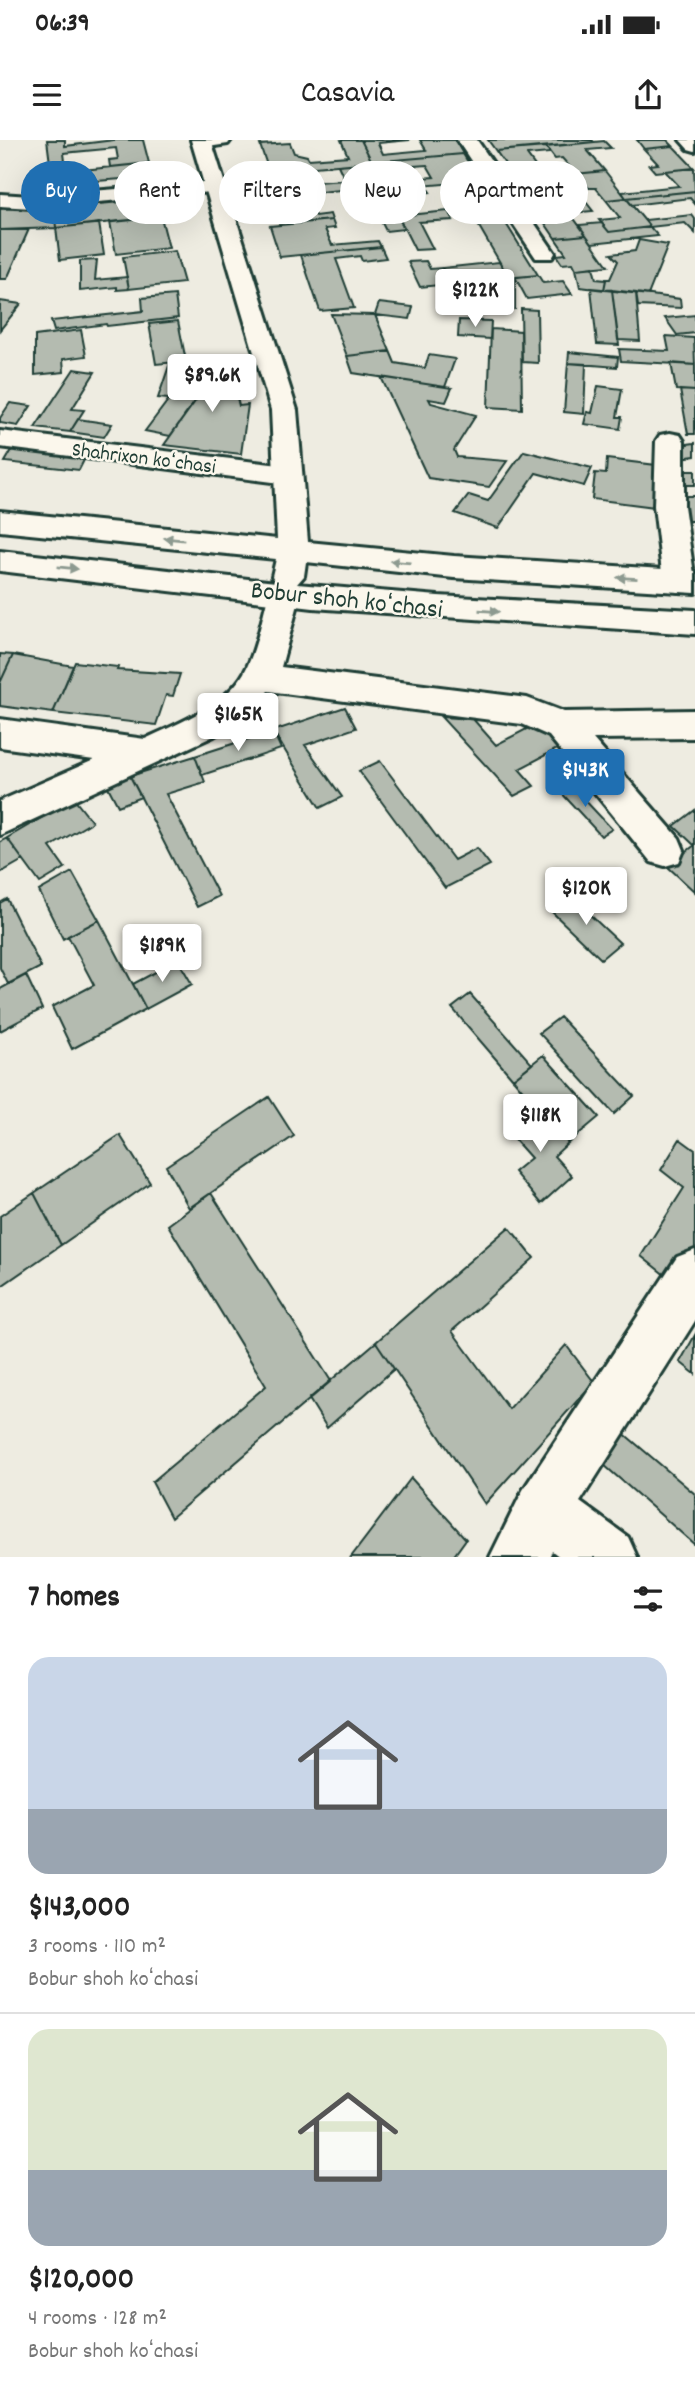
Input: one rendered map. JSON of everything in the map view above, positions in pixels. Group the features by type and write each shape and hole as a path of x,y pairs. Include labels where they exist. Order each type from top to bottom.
{"main road":[{"path":"467,140 544,254"},
{"path":"690,140 695,145"},
{"path":"0,819 64,787 152,754 241,699 260,677 285,593 293,552 284,410 215,187 208,141"},
{"path":"0,200 31,202 215,187"},
{"name":"Shahrixon koʻchasi","path":"0,439 288,475"},
{"path":"670,441 668,506 687,581"},
{"name":"Bobur shoh koʻchasi","path":"0,521 454,568 687,581"},
{"name":"Bobur shoh koʻchasi","path":"0,561 438,607 695,621"},
{"path":"260,677 527,711 561,726 695,724"},
{"path":"561,726 666,850"},
{"path":"0,733 152,754"},
{"path":"608,1557 531,1534 695,1275"}],"building":[{"path":"47,140 65,140 65,146 114,140 143,140 148,161 114,161 114,167 110,167 109,160 118,159 116,148 64,153 65,161 50,161"},
{"path":"341,140 361,140 372,161 340,161 340,165 326,166 326,161 266,161 260,145 290,143 294,153 309,159 348,156"},
{"path":"361,140 410,140 378,143 383,154 426,150 420,140 455,140 463,154 383,161 372,161"},
{"path":"488,140 592,140 594,142 496,151"},
{"path":"637,140 667,140 673,146 644,149"},
{"path":"604,141 611,148 587,150 605,171 588,173 588,161 555,159 546,147"},
{"path":"673,146 694,168 655,172 649,165 658,164 644,149"},
{"path":"546,147 550,153 527,155 531,161 503,161 496,151"},
{"path":"463,154 467,161 440,161 440,184 426,186 426,178 434,177 426,161 383,161"},
{"path":"114,167 114,180 100,181 100,168"},
{"path":"694,168 695,191 626,198 622,192 679,186 665,171"},
{"path":"605,171 626,198 606,200 596,188 588,187 588,173"},
{"path":"340,180 340,190 326,191 326,181"},
{"path":"695,191 695,204 690,198 632,205 626,198"},
{"path":"626,198 650,227 609,232 599,220 620,218 606,200"},
{"path":"114,200 114,222 100,223 100,201"},
{"path":"21,208 21,224 56,224 56,228 0,230 0,209"},
{"path":"440,212 440,221 426,222 426,213"},
{"path":"692,215 695,219 695,233 685,223 650,227 645,220"},
{"path":"332,220 335,228 325,229 332,245 378,241 381,247 280,257 270,226 326,224 326,221"},
{"path":"110,222 163,224 169,248 116,254"},
{"path":"602,223 609,232 650,227 658,236 592,243 579,225"},
{"path":"56,224 94,224 56,228"},
{"path":"99,224 104,255 60,260 56,228"},
{"path":"382,224 402,224 404,229 386,231"},
{"path":"402,224 420,224 433,249 415,250"},
{"path":"478,224 506,224 538,275 509,278"},
{"path":"546,224 578,224 586,235 555,238"},
{"path":"29,229 7,279 0,279 0,230"},
{"path":"586,235 608,266 576,269 573,263 562,264 556,255 566,254 555,238"},
{"path":"639,240 668,245 648,295 604,290 606,279 610,279 618,261 611,254 635,251"},
{"path":"381,247 386,258 362,261 360,256 336,259 354,308 320,311 301,255"},
{"path":"175,251 184,283 129,289 123,257"},
{"path":"97,260 95,280 127,277 129,289 117,290 117,287 80,291 80,261"},
{"path":"426,261 430,269 442,268 450,284 420,287 408,262"},
{"path":"499,262 509,278 450,284 442,268"},
{"path":"593,267 596,279 606,280 604,290 580,287 576,269"},
{"path":"538,275 543,283 563,281 572,294 527,299 515,277"},
{"path":"515,277 515,309 479,307 479,292 488,293 488,280"},
{"path":"591,288 612,290 619,345 597,344"},
{"path":"612,290 636,293 640,341 618,340"},
{"path":"636,293 680,299 681,308 638,306"},
{"path":"175,295 178,318 54,331 51,321 143,311 142,298"},
{"path":"0,301 21,304 0,330"},
{"path":"379,303 413,307 410,319 375,315"},
{"path":"521,309 537,310 538,363 522,362"},
{"path":"331,314 375,315 390,351 347,356"},
{"path":"695,315 695,333 677,335 665,318"},
{"path":"459,320 491,321 490,339 458,337"},
{"path":"178,321 186,361 156,364 149,324"},
{"path":"491,329 521,331 522,409 488,407"},
{"path":"81,330 86,356 63,359 64,372 35,375 35,336"},
{"path":"666,336 694,338 695,365 621,361 619,349 669,351"},
{"path":"390,351 395,363 425,368 429,355 455,359 445,387 353,373 347,356"},
{"path":"569,352 618,357 617,367 568,363"},
{"path":"186,361 196,400 170,436 145,431 169,399 158,398 170,363"},
{"path":"568,363 586,364 584,414 564,412"},
{"path":"671,363 695,365 695,391 676,390"},
{"path":"229,365 239,406 248,405 241,454 164,445 196,400 189,370"},
{"path":"74,369 95,372 72,409 84,410 70,432 35,428"},
{"path":"381,377 452,388 446,402 429,399 431,403 476,415 454,450 457,457 507,461 489,487 428,478"},
{"path":"598,386 622,389 617,417 622,417 620,429 584,424 587,412 592,413"},
{"path":"680,390 695,391 695,434 688,434"},
{"path":"10,403 31,406 18,426 0,423 0,418"},
{"path":"78,419 112,424 104,437 70,432"},
{"path":"695,443 695,456 680,458 672,446"},
{"path":"12,450 85,458 79,470 5,462"},
{"path":"524,451 592,468 584,486 536,473 498,528 455,513 469,495 488,501"},
{"path":"607,459 664,466 663,508 592,499 595,473 606,474"},
{"path":"676,471 695,471 695,485 680,485"},
{"path":"672,496 695,496 695,521 680,521"},
{"path":"0,654 13,655 0,683"},
{"path":"13,655 73,666 53,713 0,706 0,683"},
{"path":"75,662 118,667 117,670 180,674 173,696 166,695 156,725 53,713"},
{"path":"345,707 356,728 305,745 342,797 320,808 273,731"},
{"path":"441,717 473,719 496,745 538,723 561,747 519,769 534,786 514,796"},
{"path":"273,731 281,749 202,775 195,756"},
{"path":"195,756 205,782 166,794 219,896 197,907 130,776"},
{"path":"380,761 454,860 477,848 490,865 445,888 359,771"},
{"path":"130,776 141,797 118,806 107,785"},
{"path":"568,782 612,829 601,836 557,788"},
{"path":"74,799 92,822 50,847 65,868 40,883 7,838"},
{"path":"695,810 695,845 694,845 674,826"},
{"path":"7,838 23,860 0,873 0,842"},
{"path":"695,845 695,892 667,866"},
{"path":"72,872 99,920 63,939 39,891"},
{"path":"570,896 620,943 601,959 551,911"},
{"path":"7,899 41,967 8,984 0,968 0,903"},
{"path":"99,920 146,1009 72,1049 52,1007 94,985 68,936"},
{"path":"178,960 192,984 146,1009 133,984"},
{"path":"26,975 42,1009 0,1031 0,989"},
{"path":"470,994 532,1064 513,1079 452,1008"},
{"path":"560,1017 634,1096 614,1114 539,1033"},
{"path":"543,1055 599,1117 568,1143 513,1079"},
{"path":"269,1097 294,1136 189,1208 166,1166"},
{"path":"535,1105 568,1143 554,1156 572,1176 541,1204 514,1172 531,1158 506,1130"},
{"path":"120,1135 150,1183 61,1245 34,1193"},
{"path":"680,1139 695,1150 695,1252 676,1284 641,1256 684,1188 661,1170"},
{"path":"34,1193 61,1245 0,1287 0,1216"},
{"path":"211,1193 331,1381 171,1518 152,1482 266,1386 168,1225"},
{"path":"509,1227 534,1258 452,1331 509,1409 566,1345 594,1382 485,1504 376,1342"},
{"path":"695,1335 695,1374 680,1362"},
{"path":"376,1342 394,1369 327,1428 309,1399"},
{"path":"622,1432 695,1494 695,1545 604,1465"},
{"path":"411,1478 466,1539 453,1557 351,1557"}]}
